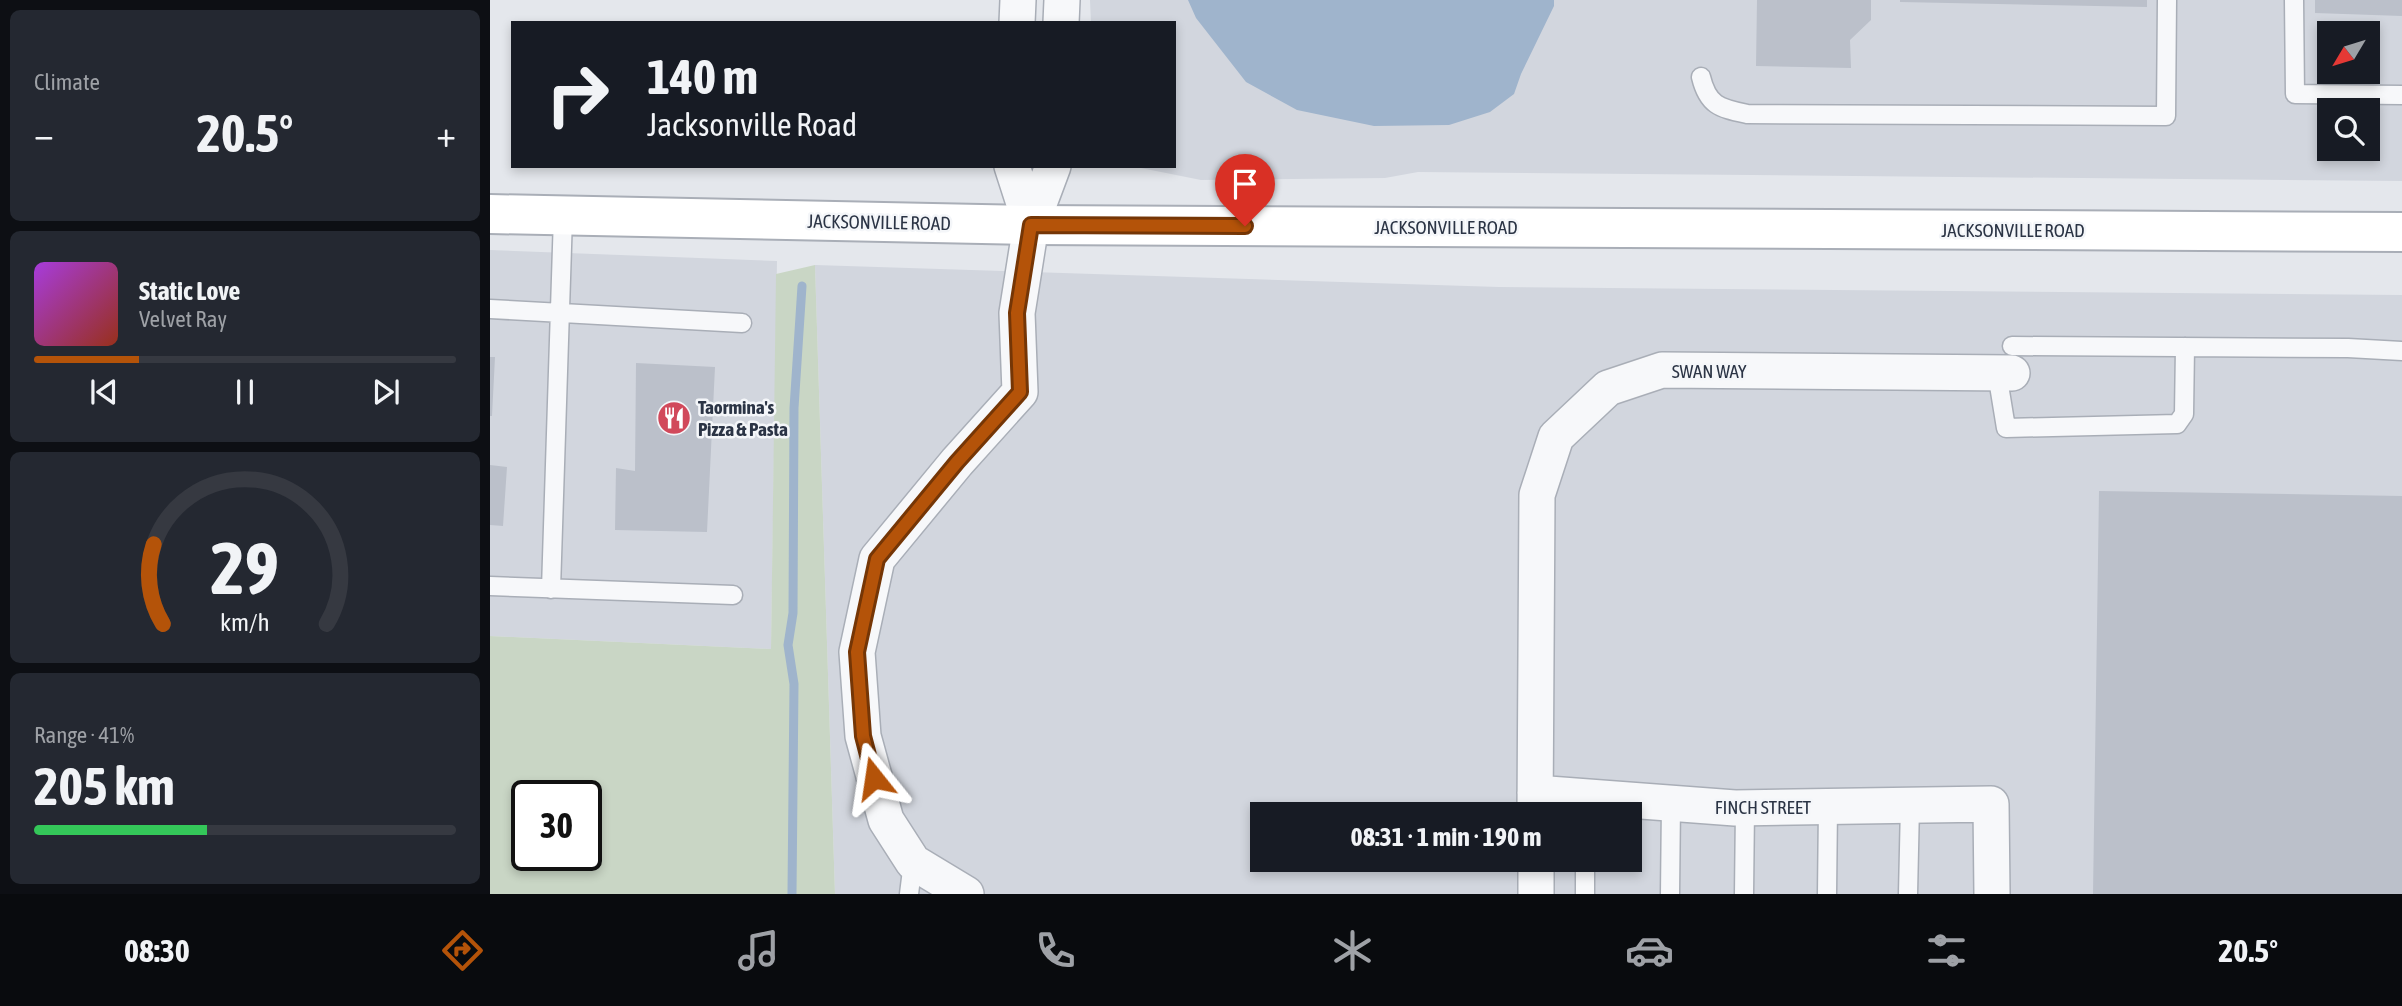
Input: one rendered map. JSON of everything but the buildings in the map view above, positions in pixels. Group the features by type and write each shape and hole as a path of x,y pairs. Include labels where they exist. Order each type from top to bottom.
{"main road":[{"name":"JACKSONVILLE ROAD","path":"490,214 1031,225 2402,232"}],"street":[{"path":"1017,0 1017,21"},
{"path":"1061,21 1062,0"},
{"path":"1013,168 1031,225"},
{"path":"966,894 911,878 886,820 863,736 857,652 877,559 957,462 1020,392 1017,313 1031,225 1052,168"},
{"name":"SWAN WAY","path":"1535,802 1537,495 1556,437 1608,388 1662,370 2007,364"},
{"name":"FINCH STREET","path":"1642,804 1745,808 1991,804 1992,894"},
{"path":"1536,872 1536,894"}],"lane":[{"path":"1701,77 1705,93 1718,106 1747,114 2166,116 2167,0"},
{"path":"2294,0 2295,94 2402,95"},
{"path":"551,589 563,216"},
{"path":"490,309 742,323"},
{"path":"2185,347 2184,414 2176,424 2006,428 2007,364 2185,347 2402,351"},
{"path":"490,586 733,595"},
{"path":"1670,894 1671,804"},
{"path":"1908,894 1910,805"},
{"path":"1827,894 1829,807"},
{"path":"1744,894 1745,808"},
{"path":"1585,872 1585,894"}],"shaded area":[{"path":"1090,0 2402,0 2402,181 1418,172 1385,178 1201,180 1141,168 1176,168 1176,21 1091,21"},
{"path":"490,250 777,261 771,649 490,636"},
{"path":"815,265 1499,287 2402,295 2402,894 835,894"}],"green space":[{"path":"815,265 835,894 490,894 490,636 771,649 776,274"}],"water":[{"path":"1188,0 1554,0 1554,6 1514,94 1490,112 1449,125 1374,126 1297,110 1246,82 1196,18"}],"waterway":[{"path":"792,894 794,684 788,645 793,613 794,408 802,286"}],"place":[{"name":"Taormina's Pizza & Pasta","path":"674,418"}],"route":[{"path":"874,778 863,736 857,652 877,559 957,462 1020,392 1017,313 1031,225 1245,226"}]}
